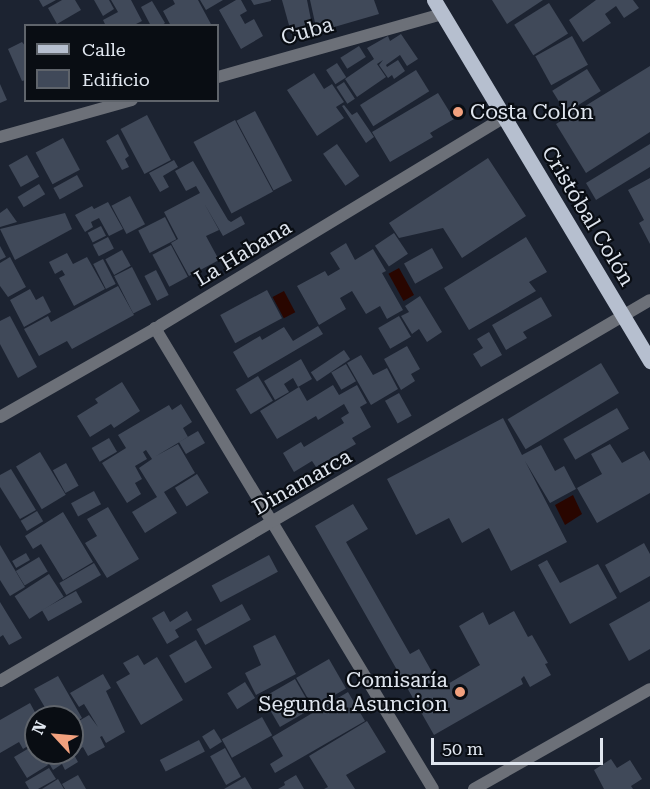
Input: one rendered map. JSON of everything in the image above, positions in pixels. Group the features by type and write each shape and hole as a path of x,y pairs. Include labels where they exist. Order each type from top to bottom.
{"main road":[{"name":"Cristóbal Colón","path":"434,0 650,361"}],"street":[{"name":"Cuba","path":"219,76 442,14"},
{"path":"0,137 125,102"},
{"name":"La Habana","path":"0,417 155,328 504,117"},
{"name":"Dinamarca","path":"0,681 650,300"},
{"path":"155,328 433,789"},
{"path":"474,789 650,688"}],"shaded area":[{"path":"399,268 414,295 404,301 389,274"},
{"path":"284,291 295,312 284,318 273,297"},
{"path":"573,495 582,514 565,525 555,505"}],"building":[{"path":"39,0 56,0 43,7"},
{"path":"62,0 75,0 81,10 57,24 48,8"},
{"path":"94,0 109,0 114,9 103,16"},
{"path":"111,0 131,0 142,21 136,24 105,24 103,20 118,12"},
{"path":"173,0 198,0 211,24 170,24 163,11 175,4"},
{"path":"200,0 223,0 206,10"},
{"path":"236,0 241,0 247,11 240,15 245,24 254,19 263,36 241,49 219,10"},
{"path":"251,0 271,0 271,1 254,5"},
{"path":"282,0 307,0 313,30 292,36"},
{"path":"310,0 374,0 379,14 317,32"},
{"path":"492,0 543,0 507,24"},
{"path":"596,0 633,0 639,8 624,18 616,6 605,14 611,23 583,42 569,20"},
{"path":"152,1 165,23 150,24 141,7"},
{"path":"549,3 568,34 533,55 514,25"},
{"path":"401,34 418,59 407,66 400,55 386,65 387,67 398,60 405,71 394,79 392,75 388,78 379,65 383,60 377,64 386,77 357,97 345,79 374,59 367,48 388,36 390,41"},
{"path":"572,36 588,65 551,85 535,56"},
{"path":"22,42 24,44 24,80 22,81 8,49"},
{"path":"359,46 366,57 347,69 340,58"},
{"path":"337,63 346,77 335,84 326,70"},
{"path":"650,66 650,132 586,173 556,124"},
{"path":"587,69 601,91 566,113 552,91"},
{"path":"416,70 429,91 373,126 360,105"},
{"path":"314,73 324,89 332,84 344,102 336,107 344,118 317,136 287,90"},
{"path":"344,82 355,99 347,104 336,87"},
{"path":"0,84 7,100 0,103"},
{"path":"438,93 454,119 430,133 433,137 390,162 372,132"},
{"path":"344,105 352,115 357,112 374,137 366,143 342,106"},
{"path":"255,111 292,181 274,191 236,121"},
{"path":"147,115 171,160 144,174 121,129"},
{"path":"235,120 273,192 232,214 194,142"},
{"path":"118,134 129,156 125,159 129,167 122,170 106,141"},
{"path":"63,138 80,170 53,184 36,153"},
{"path":"337,144 359,176 345,186 323,154"},
{"path":"650,144 650,167 596,200 586,183"},
{"path":"27,155 39,177 21,187 9,165"},
{"path":"488,158 526,216 462,258 443,228 399,238 389,223"},
{"path":"174,160 178,167 163,176 169,187 160,192 149,173"},
{"path":"193,161 228,220 231,222 241,216 245,224 223,236 204,203 219,230 206,236 219,260 189,276 171,243 178,239 164,212 200,193 196,186 186,191 175,171"},
{"path":"77,175 83,186 60,199 53,188"},
{"path":"650,178 650,244 639,223 644,220 628,190"},
{"path":"39,184 45,194 24,207 18,197"},
{"path":"130,196 145,224 126,234 111,206"},
{"path":"108,202 123,229 109,236 99,218 91,222 93,227 85,232 75,215 92,206 94,209"},
{"path":"7,208 17,222 0,227 0,213"},
{"path":"65,213 72,229 15,260 0,229"},
{"path":"165,217 176,239 150,253 138,231"},
{"path":"101,226 106,236 93,243 88,233"},
{"path":"394,233 408,254 389,267 375,246"},
{"path":"108,237 114,249 99,256 93,245"},
{"path":"526,237 547,272 529,282 536,291 469,330 444,288"},
{"path":"346,243 355,260 373,249 386,271 382,273 403,310 387,319 380,306 366,314 352,291 340,298 346,309 319,325 297,286 325,271 328,276 340,269 330,253"},
{"path":"171,245 188,277 169,287 152,255"},
{"path":"0,246 6,257 0,260"},
{"path":"432,248 443,268 415,284 404,264"},
{"path":"122,250 131,266 114,275 105,259"},
{"path":"67,253 73,264 87,257 105,289 74,306 59,278 65,275 62,270 55,274 49,262"},
{"path":"10,257 26,287 8,297 0,286 0,263"},
{"path":"103,259 116,284 106,289 93,264"},
{"path":"132,267 151,304 133,314 114,276"},
{"path":"156,270 169,295 157,301 144,276"},
{"path":"118,286 134,315 72,349 67,341 39,356 24,329 48,316 51,322"},
{"path":"30,289 36,300 43,296 51,312 24,327 10,300"},
{"path":"267,290 282,318 235,343 220,315"},
{"path":"420,296 442,332 427,342 419,329 412,334 401,316 409,312 405,306"},
{"path":"541,297 552,316 523,332 527,338 506,350 492,325"},
{"path":"10,316 37,367 18,378 0,344 0,321"},
{"path":"399,316 411,337 390,349 378,328"},
{"path":"318,326 323,334 248,378 233,352 260,336 262,340 284,327 293,341"},
{"path":"489,332 502,355 481,367 473,354 483,348 477,339"},
{"path":"407,346 420,369 411,374 415,381 401,390 384,359"},
{"path":"344,350 350,359 317,381 311,372"},
{"path":"361,355 373,375 387,368 398,389 371,405 347,363"},
{"path":"301,359 312,379 298,387 293,378 284,384 289,392 275,400 264,381"},
{"path":"601,363 619,393 526,449 508,419"},
{"path":"346,364 356,381 341,390 331,372"},
{"path":"258,376 273,401 251,414 236,389"},
{"path":"122,382 140,411 114,428 111,424 90,437 77,416 98,403 95,399"},
{"path":"333,385 339,395 357,385 367,403 360,407 371,427 352,438 356,444 316,467 312,461 294,472 283,453 301,442 304,447 344,423 341,418 349,413 344,404 318,420 316,416 277,439 260,411 299,387 307,401"},
{"path":"399,393 412,416 398,423 385,401"},
{"path":"181,404 192,422 183,428 188,437 156,456 178,444 195,473 164,492 177,513 145,533 132,512 157,497 139,468 152,459 146,450 143,452 147,459 135,466 142,479 135,483 141,494 127,503 102,463 126,448 118,435 169,405 172,410"},
{"path":"617,408 629,429 575,460 563,439"},
{"path":"503,418 522,455 541,445 555,471 564,466 576,489 550,503 525,461 567,542 511,571 489,528 462,543 449,518 416,535 387,479"},
{"path":"198,431 205,443 186,454 179,442"},
{"path":"109,438 117,452 100,462 92,448"},
{"path":"610,444 622,463 644,451 650,461 650,493 597,523 577,488 602,474 591,454"},
{"path":"40,452 66,495 42,509 16,466"},
{"path":"66,463 79,486 65,493 53,470"},
{"path":"11,469 36,510 20,519 0,487 0,475"},
{"path":"197,474 209,493 187,506 175,488"},
{"path":"94,491 101,504 78,516 71,503"},
{"path":"353,504 368,529 346,542 410,654 419,649 441,688 480,665 459,626 483,612 489,625 514,611 528,637 532,635 548,663 545,664 551,675 530,687 524,676 521,679 523,684 434,735 315,526"},
{"path":"108,507 139,559 107,578 85,543 97,536 87,519"},
{"path":"37,511 43,521 27,531 21,521"},
{"path":"63,512 93,562 63,580 41,544 33,549 25,536"},
{"path":"644,543 650,554 650,576 620,593 605,565"},
{"path":"0,545 25,587 10,596 0,580"},
{"path":"26,553 30,560 16,568 12,561"},
{"path":"269,555 278,572 221,602 212,586"},
{"path":"39,557 48,572 25,585 16,571"},
{"path":"547,560 560,583 598,564 617,598 570,624 538,565"},
{"path":"94,563 101,575 66,595 59,583"},
{"path":"49,574 64,597 29,619 15,596"},
{"path":"76,591 82,602 48,621 42,610"},
{"path":"650,601 650,649 629,661 609,624"},
{"path":"0,602 22,638 9,645 3,635 0,637"},
{"path":"242,604 251,620 205,645 197,629"},
{"path":"164,611 170,622 187,611 192,620 175,630 179,637 167,644 152,618"},
{"path":"275,635 296,674 256,695 245,673 261,665 253,646"},
{"path":"196,640 212,668 185,683 169,656"},
{"path":"138,655 144,665 157,657 183,700 141,725 116,682 130,674 123,663"},
{"path":"329,659 346,688 313,707 296,678"},
{"path":"103,674 111,688 106,691 125,732 106,743 102,736 100,737 105,747 88,756 84,749 84,718 89,715 98,727 84,704 78,705 70,693"},
{"path":"58,676 75,705 43,705 34,689"},
{"path":"295,679 312,708 280,727 263,698"},
{"path":"245,682 255,698 237,709 227,693"},
{"path":"348,692 365,721 275,773 270,764 283,756 272,737"},
{"path":"24,706 24,748 19,742 0,753 0,720"},
{"path":"262,717 272,735 232,758 222,739"},
{"path":"367,721 386,752 346,775 355,789 324,789 328,787 309,756"},
{"path":"214,729 222,742 210,749 202,736"},
{"path":"199,740 205,752 166,772 160,760"},
{"path":"225,748 241,777 226,785 210,756"},
{"path":"24,751 24,765 48,765 27,778 14,757"},
{"path":"611,759 617,768 630,760 642,779 631,786 633,789 604,789 594,770"},
{"path":"50,765 60,765 53,770"},
{"path":"62,765 73,765 65,770"},
{"path":"49,768 56,779 38,789 29,789 25,782"},
{"path":"78,775 86,789 65,789 62,784"},
{"path":"296,775 304,789 278,789 285,785 284,782"},
{"path":"245,777 252,789 224,789"},
{"path":"58,779 64,789 42,789"}],"place":[{"name":"Costa Colón","path":"458,112"},
{"name":"Comisaría Segunda Asuncion","path":"460,692"}]}
